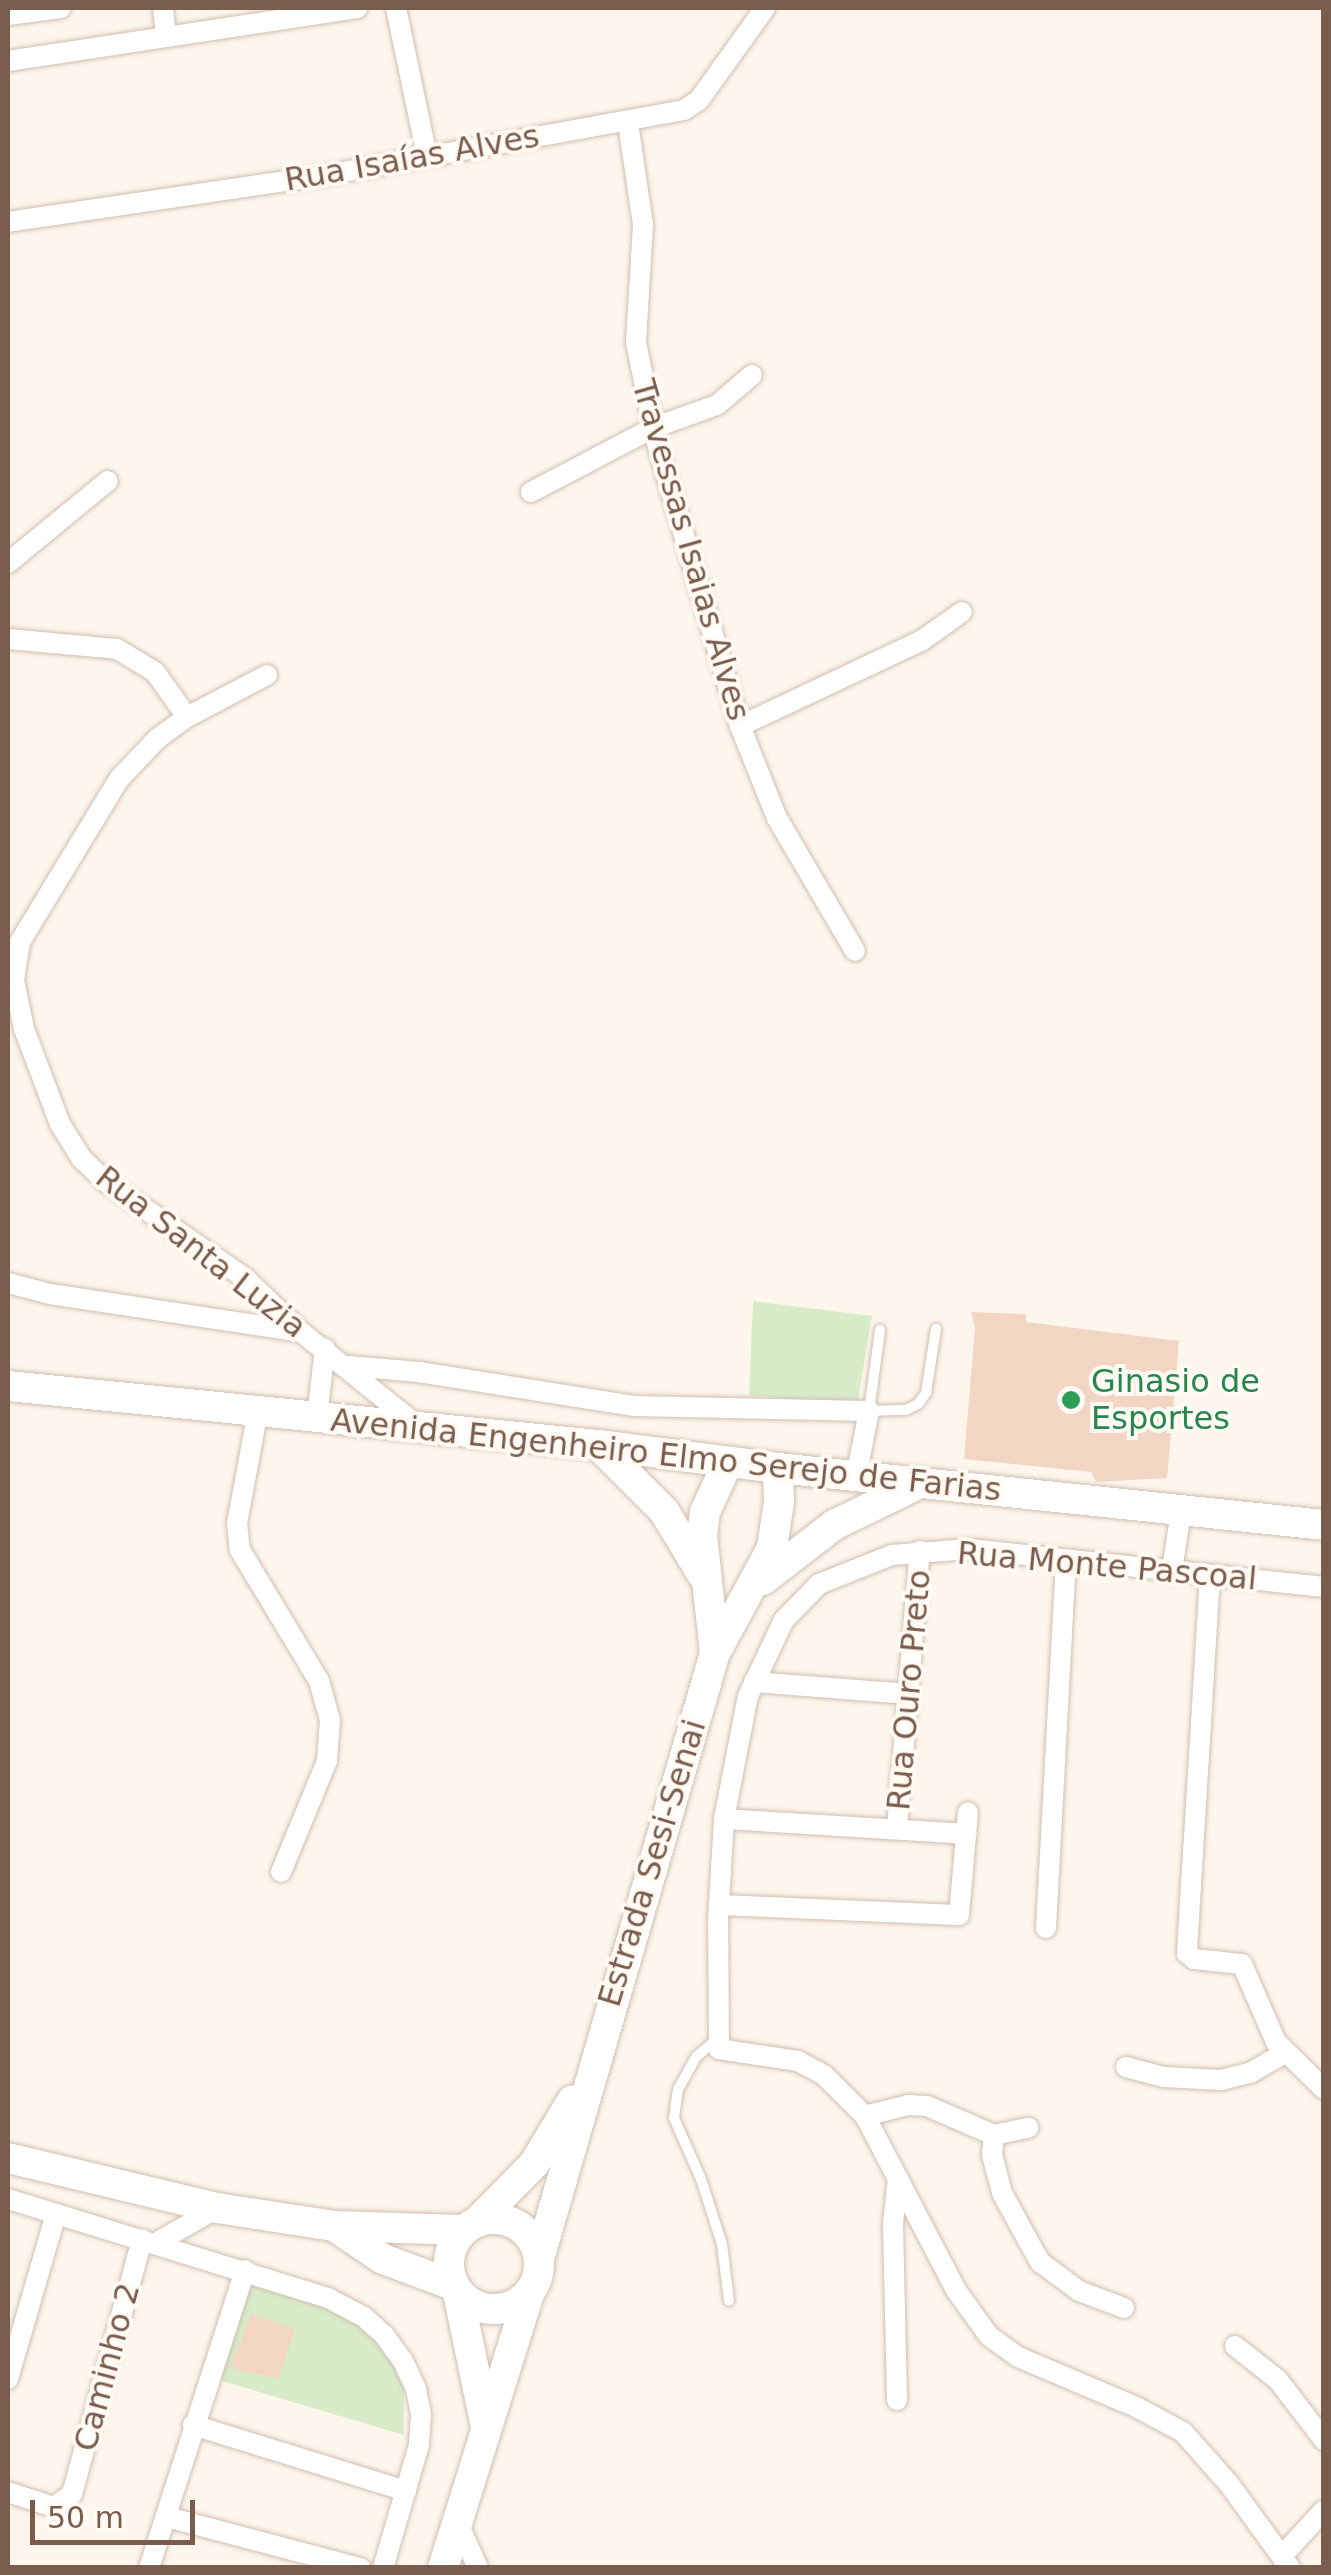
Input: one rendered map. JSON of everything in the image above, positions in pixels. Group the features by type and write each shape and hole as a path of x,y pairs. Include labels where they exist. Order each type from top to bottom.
{"street":[{"path":"8,16 61,8"},
{"path":"163,8 166,36"},
{"path":"8,61 319,17 357,8"},
{"path":"396,8 427,156"},
{"name":"Rua Isaías Alves","path":"8,222 628,122 695,105 765,8"},
{"name":"Travessas Isaias Alves","path":"628,122 643,224 636,342 653,428 740,726 778,818 855,951"},
{"path":"531,492 653,428 716,405 752,375"},
{"path":"8,563 108,481"},
{"path":"740,726 922,642 962,612"},
{"path":"8,640 117,650 155,672 187,717"},
{"name":"Rua Santa Luzia","path":"268,675 187,717 132,762 106,798 20,942 14,980 40,1077 60,1124 81,1158 106,1182 244,1278 301,1332 349,1366 420,1427"},
{"path":"8,1283 50,1294 301,1332"},
{"path":"317,1417 325,1348"},
{"path":"349,1366 633,1406 869,1411 856,1477"},
{"name":"Avenida Engenheiro Elmo Serejo de Farias","path":"8,1386 598,1445 919,1484 1324,1525"},
{"path":"258,1411 237,1523 240,1550 320,1681 330,1720 327,1760 281,1872"},
{"path":"598,1445 664,1511 710,1588"},
{"name":"Estrada Sesi-Senai","path":"715,1653 702,1536 705,1512 728,1462"},
{"name":"Estrada Sesi-Senai","path":"539,2259 715,1653 772,1548 780,1502 778,1468"},
{"path":"746,1596 793,1553 834,1525 919,1484"},
{"path":"1172,1571 1181,1511"},
{"name":"Rua Monte Pascoal","path":"716,2040 724,1819 736,1738 754,1682 784,1620 819,1584 870,1561 920,1551 969,1549 1324,1587"},
{"name":"Rua Ouro Preto","path":"897,1828 920,1551"},
{"path":"1046,1928 1066,1560"},
{"path":"1210,1575 1187,1953 1194,1959 1242,1964 1284,2053 1324,2089"},
{"path":"754,1682 908,1694"},
{"path":"719,1905 959,1915 968,1812"},
{"path":"724,1819 967,1834"},
{"path":"716,2040 724,2052 798,2061 814,2068 865,2116 956,2290 997,2344 1183,2432 1286,2562 1324,2510"},
{"path":"1126,2068 1164,2077 1221,2080 1250,2073 1284,2053"},
{"name":"Estrada Sesi-Senai","path":"471,2226 534,2164 590,2073"},
{"path":"865,2116 926,2106 994,2134 1028,2128"},
{"path":"994,2134 992,2156 1002,2193 1040,2262 1079,2291 1124,2308"},
{"path":"8,2158 217,2208 334,2226 471,2226 490,2219 517,2225 536,2246 539,2259 444,2568"},
{"path":"897,2400 893,2223 898,2178"},
{"path":"8,2199 244,2270 328,2298 364,2317 403,2361 416,2389 420,2415 419,2444 383,2568"},
{"path":"149,2241 217,2208"},
{"path":"8,2379 56,2214"},
{"path":"334,2226 383,2259 455,2289 480,2308 507,2308 529,2293"},
{"path":"471,2226 450,2250 486,2425"},
{"name":"Caminho 2","path":"8,2492 54,2507 72,2494 149,2241"},
{"path":"150,2568 244,2270"},
{"path":"1235,2346 1278,2380 1324,2440"},
{"path":"193,2425 406,2491"},
{"path":"166,2517 360,2568"},
{"path":"458,2523 478,2568"}],"lane":[{"path":"880,1330 869,1411 906,1410 918,1404 926,1393 936,1329"},
{"path":"716,2040 696,2056 687,2072 678,2089 674,2118 701,2179 722,2244 730,2302"}],"green space":[{"path":"753,1301 872,1316 857,1405 749,1395"},
{"path":"249,2279 360,2320 392,2361 404,2390 404,2435 219,2380"}],"building":[{"name":"Ginasio de Esportes","path":"971,1312 1026,1314 1026,1322 1179,1341 1167,1478 1096,1482 1091,1472 964,1459 975,1328"},
{"path":"251,2314 295,2329 278,2379 230,2368"}],"place":[{"name":"Ginasio de Esportes","path":"1071,1400"}]}
